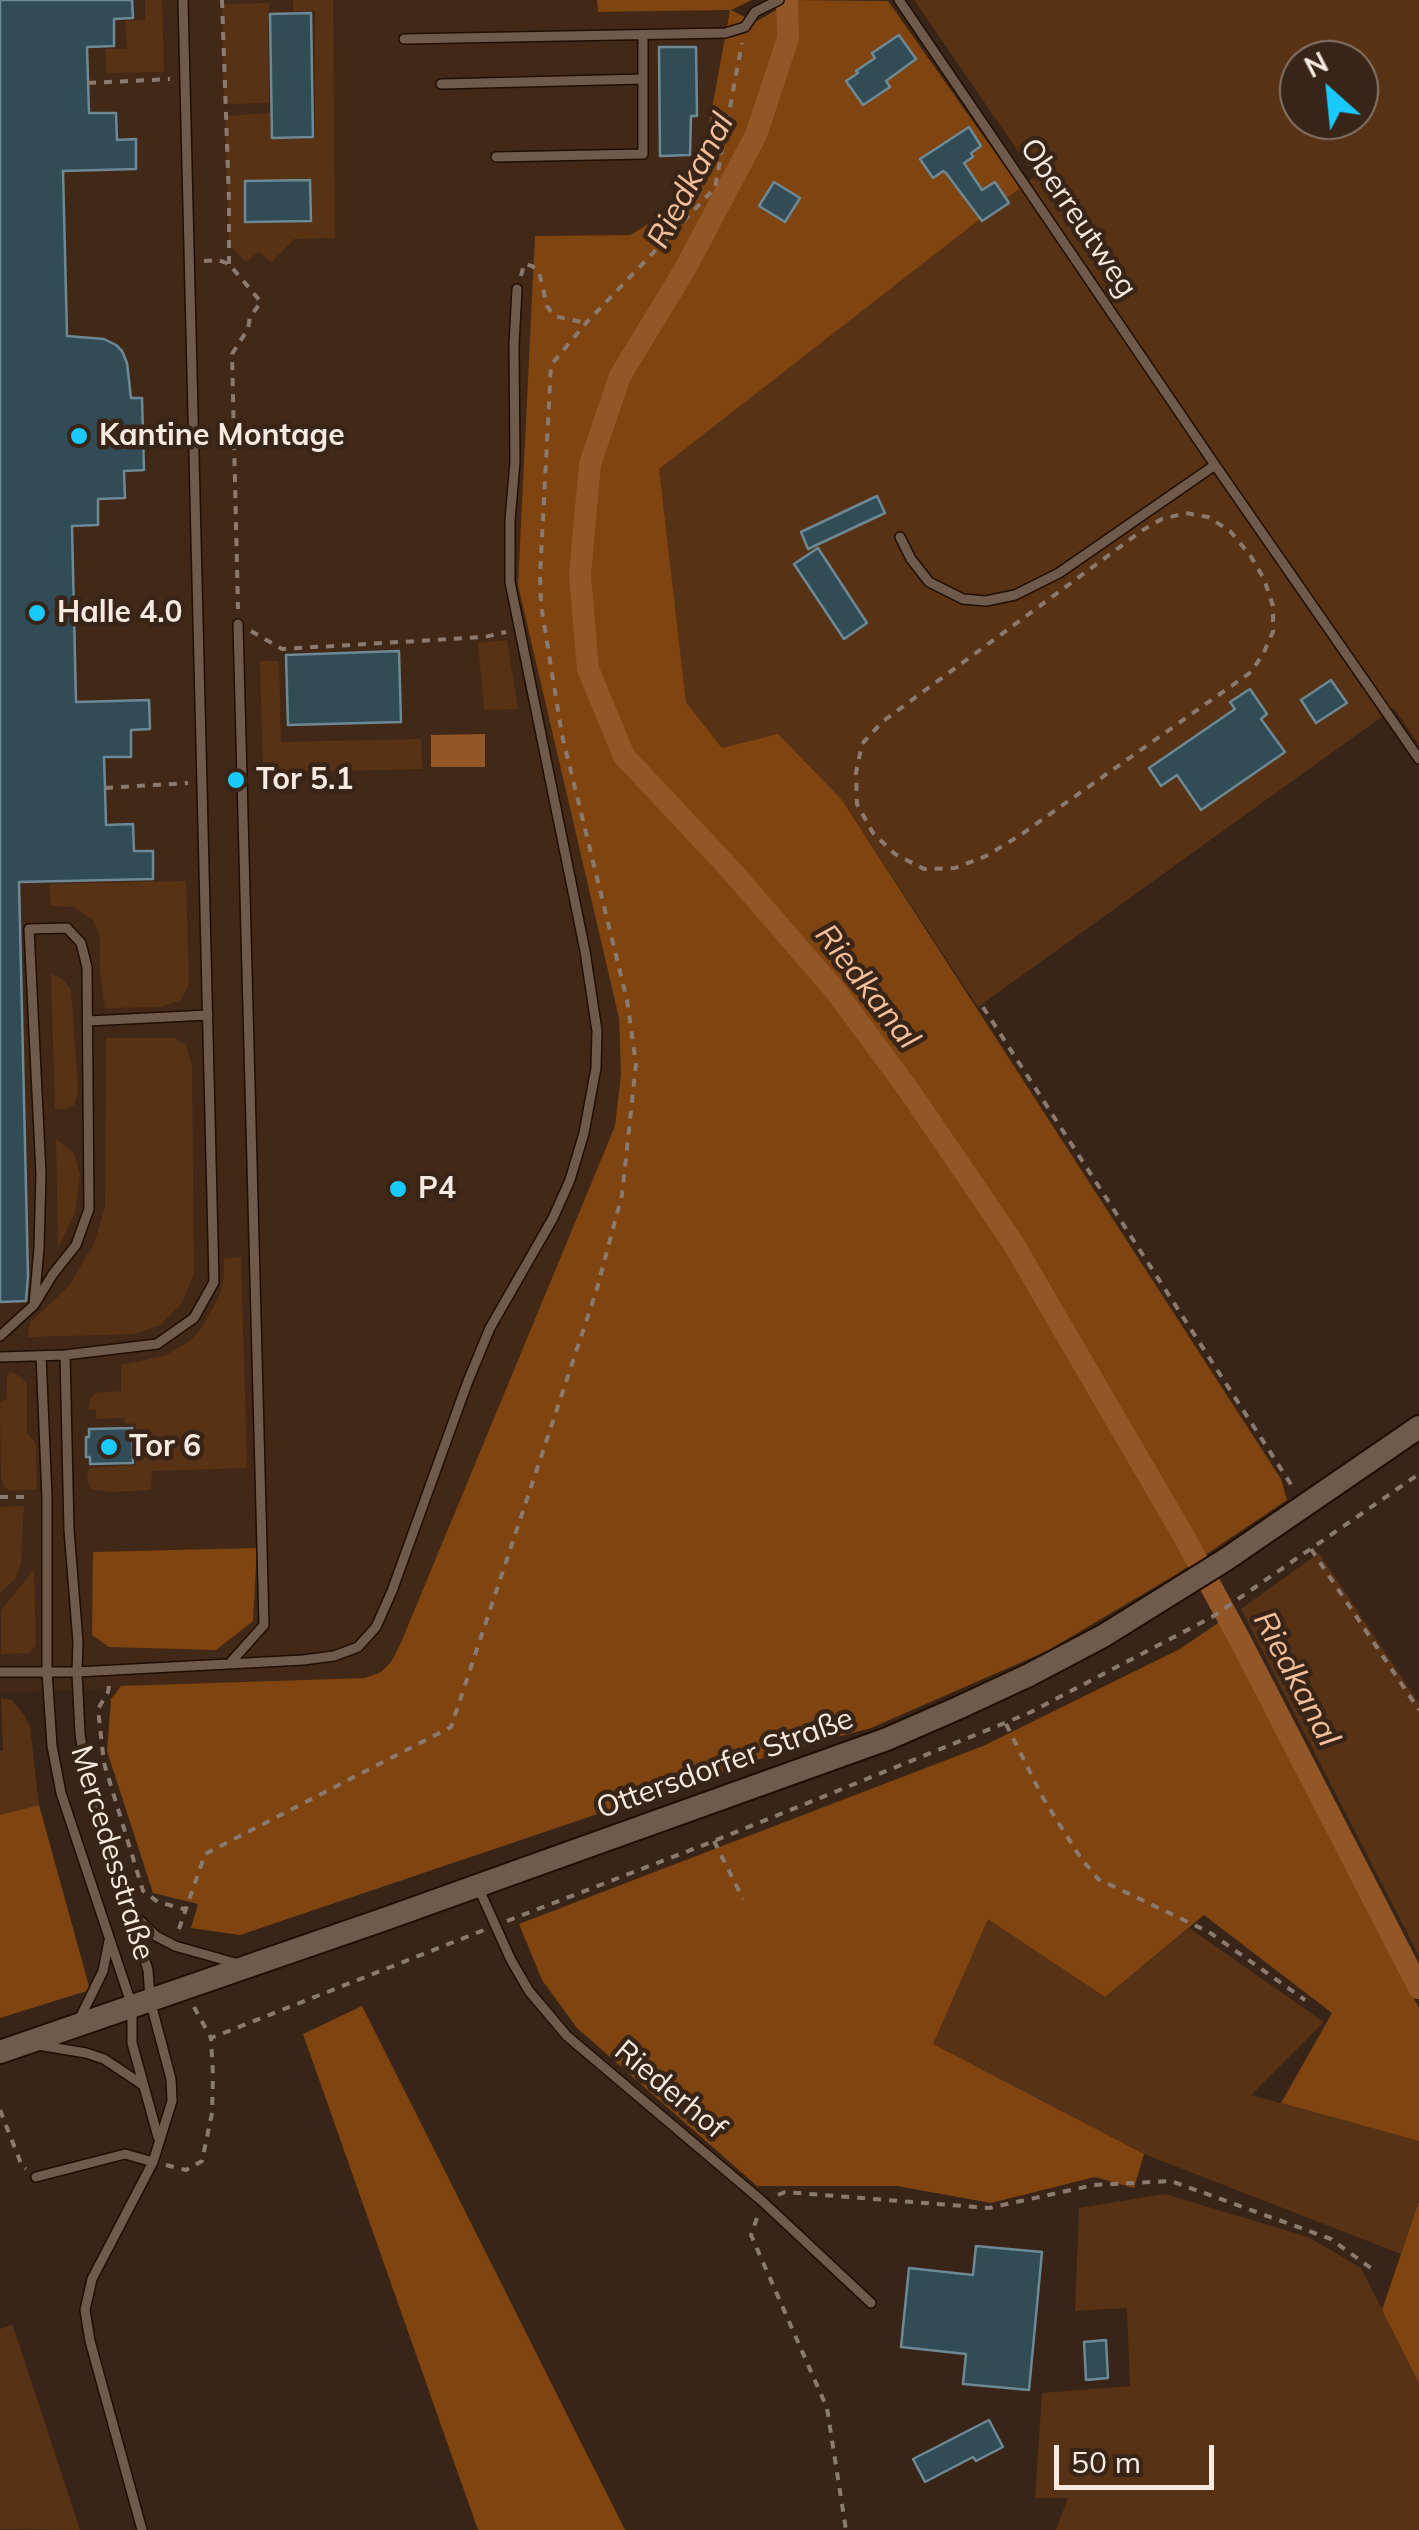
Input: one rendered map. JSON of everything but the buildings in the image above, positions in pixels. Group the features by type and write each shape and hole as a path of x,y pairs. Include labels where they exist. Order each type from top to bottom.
{"street":[{"name":"Ottersdorfer Straße","path":"0,2052 887,1739 1029,1675 1103,1636 1225,1560 1419,1427"}],"lane":[{"path":"0,1356 65,1355 157,1344 194,1318 214,1282 183,0"},
{"path":"404,39 725,33 745,27 754,12 779,0"},
{"name":"Oberreutweg","path":"899,0 1419,759"},
{"path":"496,157 643,154 643,36"},
{"path":"441,84 643,79"},
{"path":"0,1672 77,1672 303,1660 334,1656 358,1646 376,1628 392,1591 490,1328 553,1218 581,1148 596,1068 597,1031 510,582 517,288"},
{"path":"900,537 929,582 963,599 986,601 1015,596 1059,573 1214,464"},
{"path":"231,1662 264,1625 238,624"},
{"path":"0,1336 34,1305 76,1244 89,1208 87,967 82,943 67,928 29,929 41,1174 34,1305"},
{"path":"88,1020 208,1015"},
{"name":"Mercedesstraße","path":"65,1355 80,1734 86,1772 148,1970 141,2003"},
{"name":"Mercedesstraße","path":"41,1356 52,1746 61,1793 110,1939 141,2003"},
{"name":"Riederhof","path":"477,1885 510,1960 529,1991 566,2036 762,2201 871,2303"},
{"path":"129,1909 156,1936 175,1946 247,1967"},
{"path":"76,2025 103,1971 110,1939"},
{"path":"141,2003 132,2043 159,2140"},
{"path":"141,2003 171,2079 172,2101 152,2162 92,2279 86,2310 90,2341 142,2530"},
{"path":"25,2044 86,2052 104,2059 144,2086"},
{"path":"36,2177 126,2154 152,2162"}],"path":[{"path":"222,0 229,264"},
{"path":"175,1946 205,1854 451,1727 604,1260 622,1195 636,1064 626,1000 562,734 544,625 540,576 551,365 715,188 745,27"},
{"path":"88,83 185,79"},
{"path":"229,201 236,202"},
{"path":"190,261 218,260 229,264 260,302 232,354 238,624 282,650 484,637 544,625"},
{"path":"517,288 524,264 532,266 538,272 547,306 554,316 586,324"},
{"path":"143,435 193,434"},
{"path":"1186,514 1208,517 1230,531 1264,579 1273,606 1274,632 1250,672 1019,836 986,856 954,868 924,869 896,854 873,834 858,804 856,773 862,744 882,722 1162,519 1186,514"},
{"path":"105,788 202,782"},
{"path":"983,1008 1304,1506"},
{"path":"211,2038 1006,1724 1212,1616 1419,1474"},
{"path":"0,1498 47,1497"},
{"path":"1311,1549 1419,1710"},
{"path":"110,1670 108,1692 98,1708 104,1762 143,1891 158,1902 184,1909"},
{"path":"1006,1724 1043,1798 1080,1858 1098,1879 1208,1932 1305,2000"},
{"path":"714,1841 743,1900"},
{"path":"152,2162 186,2170 202,2160 212,2113 211,2038 184,1988"},
{"path":"0,2110 22,2166 36,2177"},
{"path":"846,2530 827,2408 751,2235 762,2201 785,2192 989,2208 1094,2185 1171,2182 1332,2239 1372,2269"}],"shaded area":[{"path":"0,0 597,0 598,12 730,10 696,195 630,235 535,236 619,1018 621,1074 615,1126 400,1645 381,1672 365,1678 0,1693"},
{"path":"145,0 162,0 164,72 106,73 106,49 127,49 125,21 145,20"},
{"path":"293,0 333,0 335,238 294,239 272,262 258,252 246,262 229,241 225,116 271,113 272,139 315,138 315,11 293,11"},
{"path":"597,0 752,0 731,10 755,22 794,0 888,1 1020,188 659,469 686,702 722,748 778,734 842,800 1281,1479 1287,1500 1177,1574 1047,1651 871,1728 781,1752 240,1935 191,1928 198,1904 153,1893 107,1751 111,1699 121,1686 365,1678 381,1672 391,1662 615,1126 621,1074 619,1018 518,585 535,236 630,235 696,195 730,10 598,12"},
{"path":"914,0 1419,0 1419,745 1394,708 978,1007 842,800 722,748 686,702 658,469 1035,176"},
{"path":"270,3 269,103 224,104 222,4"},
{"path":"507,640 518,709 484,710 478,643"},
{"path":"260,661 279,661 281,742 421,739 422,769 263,773"},
{"path":"485,734 485,767 431,767 431,735"},
{"path":"186,881 189,984 181,1000 161,1007 105,1008 100,937 93,920 74,907 51,906 49,884"},
{"path":"51,974 71,989 78,1091 74,1105 65,1109 55,1109"},
{"path":"106,1038 174,1038 186,1045 192,1067 194,1273 182,1303 160,1325 135,1334 28,1337 30,1323 69,1286 94,1244 105,1207"},
{"path":"56,1139 74,1153 80,1174 75,1213 58,1247"},
{"path":"241,1257 247,1468 152,1471 151,1490 91,1489 87,1480 89,1468 136,1465 136,1424 125,1423 124,1418 96,1419 96,1410 88,1409 90,1399 95,1393 121,1391 121,1365 164,1356 189,1342 219,1297 224,1259"},
{"path":"10,1371 27,1384 27,1433 36,1444 37,1489 12,1491 5,1488 1,1478 0,1403 7,1398"},
{"path":"24,1506 21,1563 15,1579 0,1593 0,1507"},
{"path":"257,1548 253,1621 216,1650 109,1647 92,1635 93,1552"},
{"path":"1319,1553 1419,1703 1419,1956 1241,1609"},
{"path":"34,1569 36,1645 29,1653 1,1654 1,1611"},
{"path":"1221,1621 1419,2008 1419,2141 1281,2103 1332,2013 1204,1915 1105,1997 988,1919 933,2044 1144,2154 1134,2188 1095,2177 991,2203 897,2186 757,2186 577,2028 542,1980 519,1924 983,1746 1180,1649"},
{"path":"1,1698 12,1700 30,1727 39,1805 0,1815 3,1750"},
{"path":"39,1805 90,1990 0,2018 0,1815"},
{"path":"988,1918 1105,1997 1189,1928 1324,2022 1251,2095 1419,2141 1419,2201 1401,2254 1144,2154 932,2044"},
{"path":"362,2006 625,2530 478,2530 303,2034"},
{"path":"1165,2194 1308,2237 1361,2268 1419,2383 1419,2530 1056,2530 1068,2498 1035,2498 1042,2393 1130,2386 1127,2308 1075,2311 1079,2208"},
{"path":"1419,2201 1419,2383 1382,2310"},
{"path":"12,2325 80,2530 0,2529 0,2329"}],"waterway":[{"name":"Riedkanal","path":"787,0 788,38 756,135 685,269 620,376 590,464 580,575 588,669 624,756 729,868 834,989 1013,1243 1182,1533 1419,1988"}],"place":[{"name":"Kantine Montage","path":"79,436"},
{"name":"Halle 4.0","path":"37,613"},
{"name":"Tor 5.1","path":"236,780"},
{"name":"P4","path":"398,1189"},
{"name":"Tor 6","path":"109,1447"}]}
